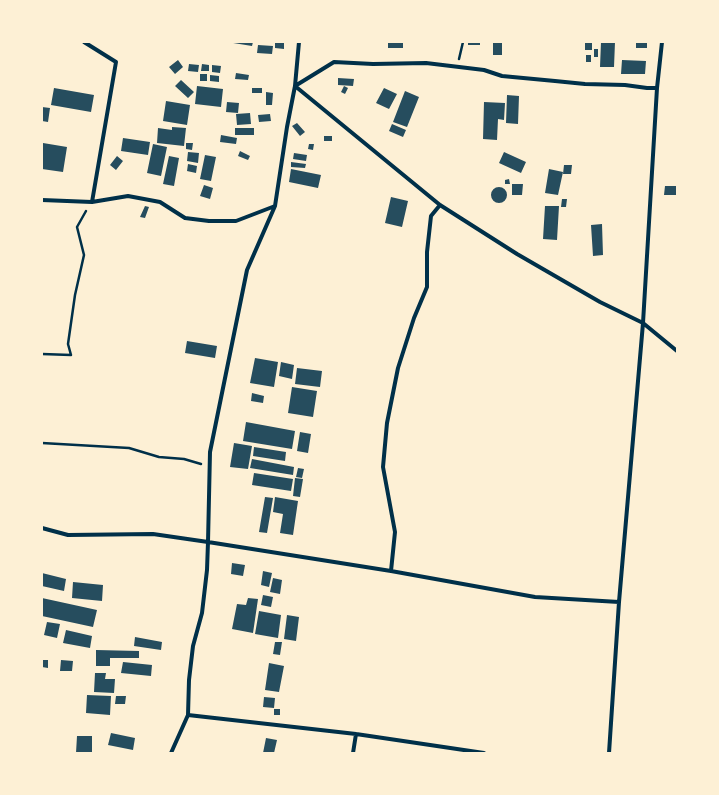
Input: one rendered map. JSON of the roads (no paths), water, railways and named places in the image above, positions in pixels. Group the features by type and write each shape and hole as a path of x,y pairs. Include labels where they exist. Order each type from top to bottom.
{"street":[{"path":"84,42 116,62 92,202"},
{"path":"171,753 188,715 193,646 202,612 207,570 209,466 211,444 247,270 275,206 295,86 299,42"},
{"path":"609,753 619,602 643,323 657,88 662,42"},
{"path":"295,86 334,62 374,64 426,63 484,70 502,76 585,84 657,88"},
{"path":"295,86 440,205 517,254 600,302 643,323 677,351"},
{"path":"42,200 92,202 128,196 160,202 185,218 209,221 236,221 275,206"},
{"path":"391,571 395,532 383,467 387,423 398,368 414,318 427,287 427,252 431,216 440,205"},
{"path":"42,528 68,536 154,534 391,571 535,597 619,602"},
{"path":"188,715 356,734 484,753"},
{"path":"353,753 356,734"},
{"path":"450,753 451,747"}]}
